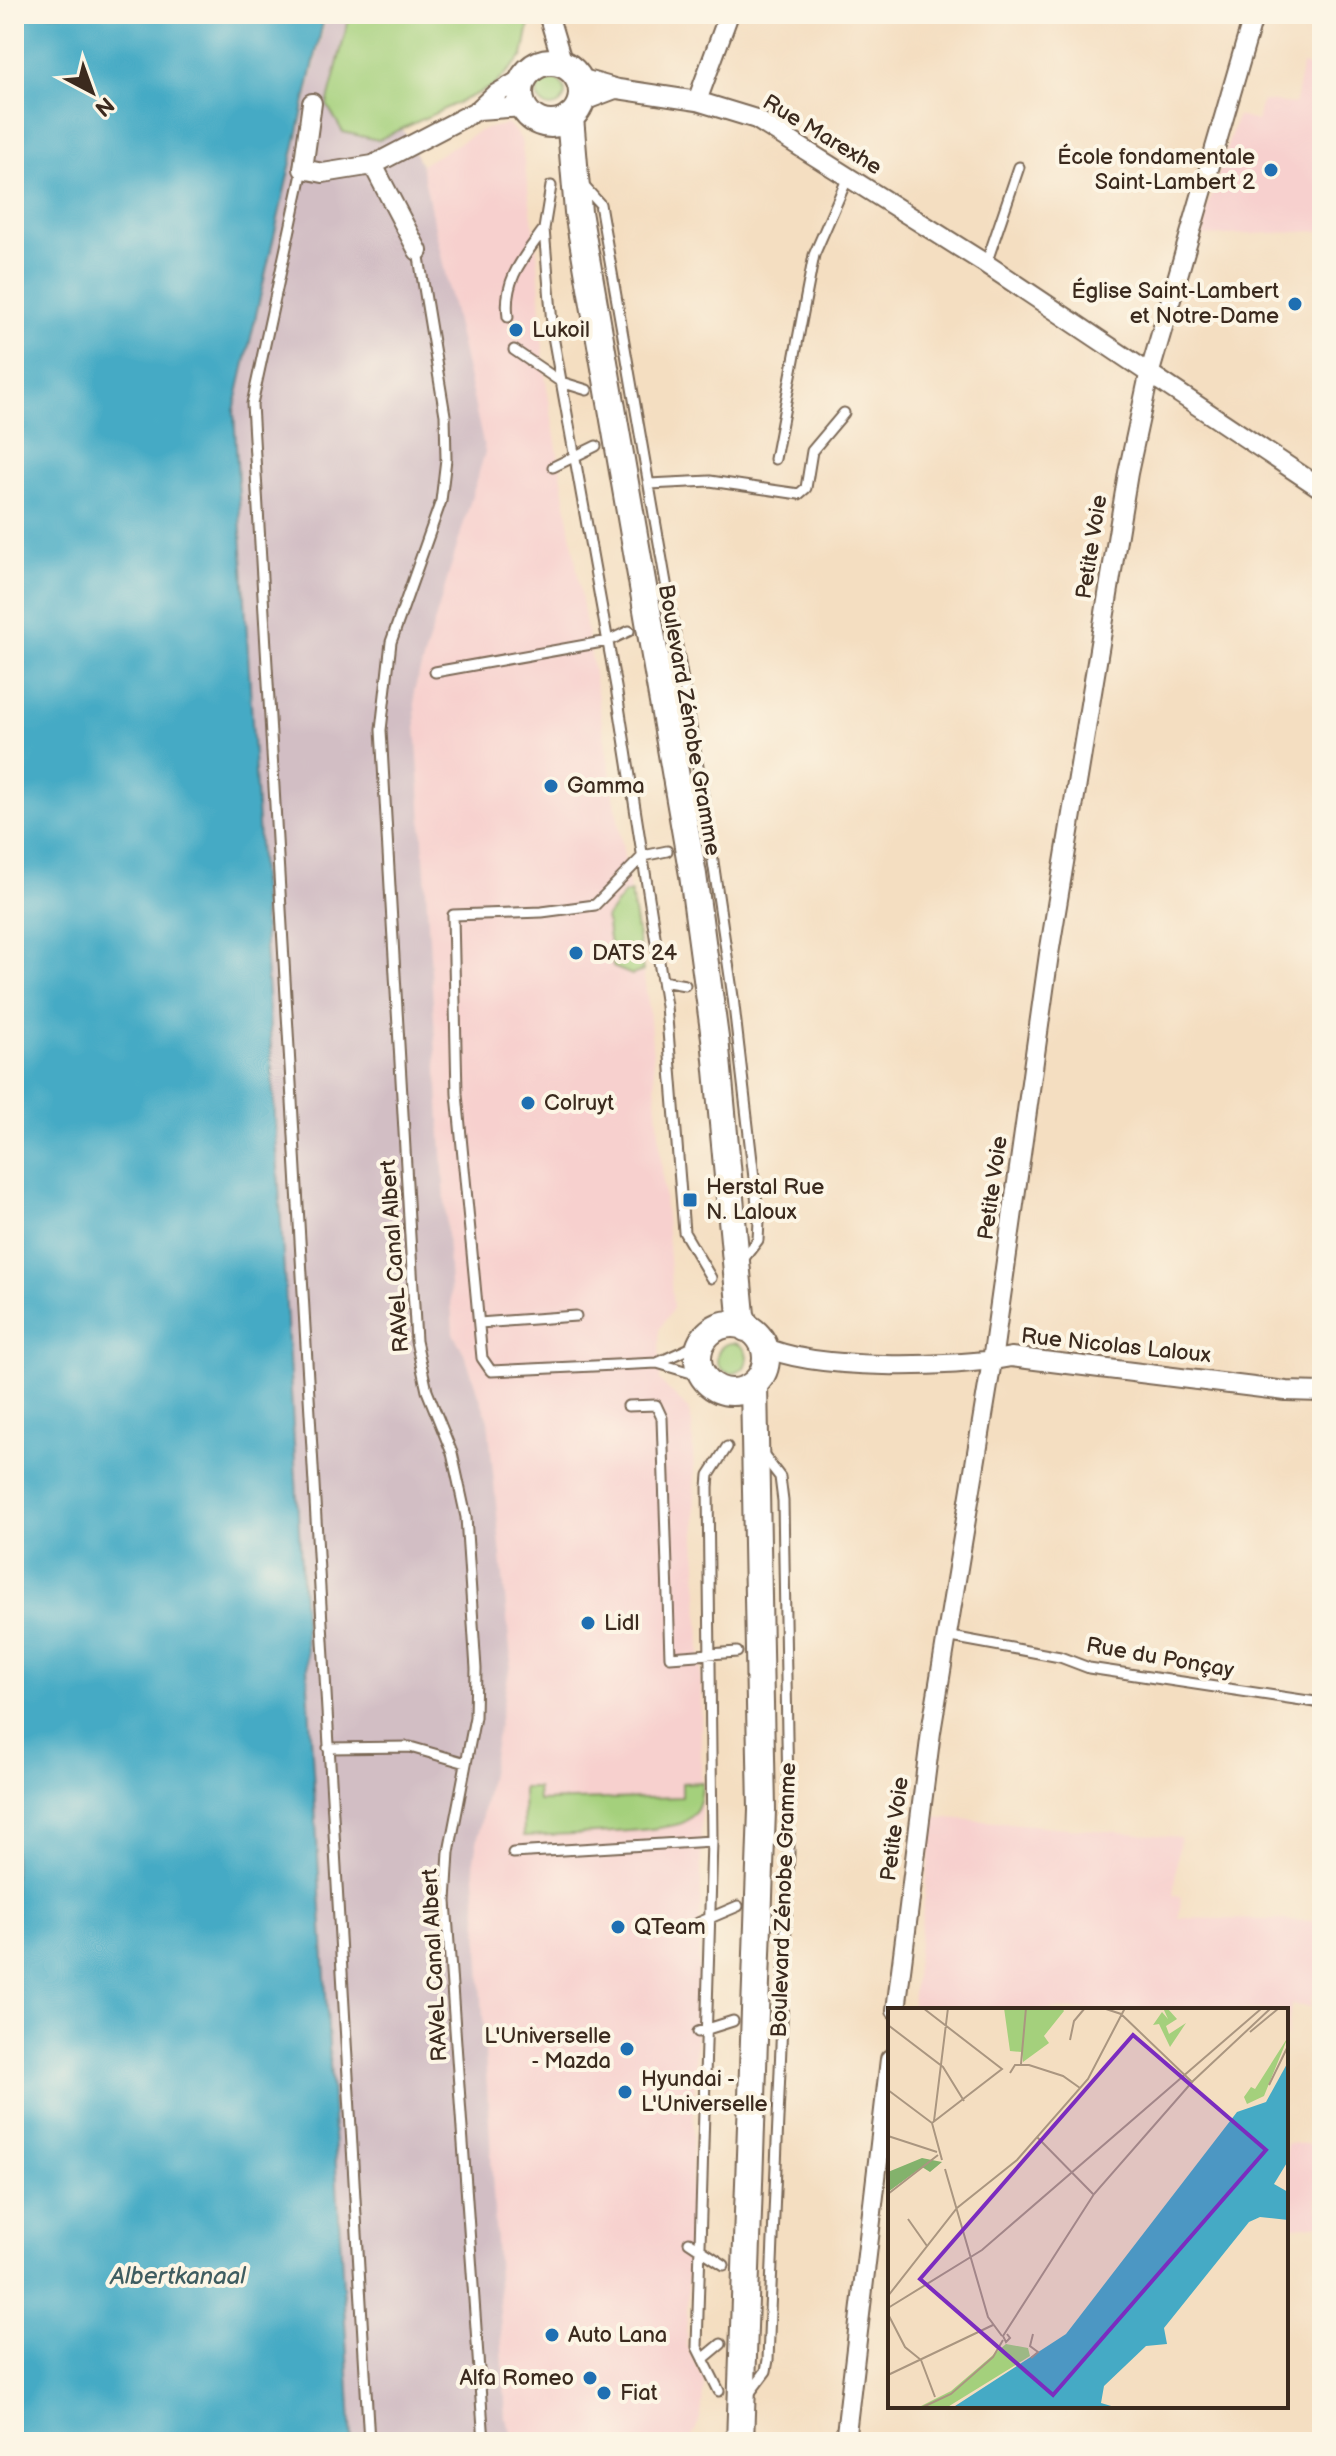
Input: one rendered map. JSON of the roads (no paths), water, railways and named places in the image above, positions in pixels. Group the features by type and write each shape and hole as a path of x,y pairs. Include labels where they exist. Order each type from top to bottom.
{"main road":[{"path":"543,63 573,90 560,122 541,122 524,107 521,97 525,77 543,63"},
{"name":"Boulevard Zénobe Gramme","path":"573,90 562,182 693,875 715,1038 741,1315 754,1337 764,1369 754,1384 762,1825 730,2397 740,2442"},
{"path":"754,1337 728,1325 717,1328 701,1343 698,1354 702,1376 726,1392 737,1392 754,1384"}],"street":[{"path":"548,14 573,90"},
{"path":"697,101 729,14"},
{"name":"Petite Voie","path":"896,2008 946,1636 992,1361 1049,954 1128,473 1149,375 1254,14"},
{"path":"312,103 303,169 323,173 373,165 478,110 525,77"},
{"name":"Rue Marexhe","path":"573,90 618,89 697,101 756,119 986,264 1322,489"},
{"path":"478,110 524,107"},
{"path":"373,165 418,251"},
{"name":"Rue Nicolas Laloux","path":"754,1337 789,1357 839,1362 968,1365 1011,1357 1286,1391 1322,1392"},
{"path":"845,2442 888,2076"}],"lane":[{"path":"986,264 1019,167"},
{"path":"303,169 252,404 369,2442"},
{"path":"775,459 814,255 848,177"},
{"name":"Boulevard Zénobe Gramme","path":"711,1278 684,1232 662,981 608,641 553,336 544,229 562,182 600,204 705,807 755,1177 758,1240 737,1268"},
{"path":"508,317 505,296 514,270 544,229"},
{"name":"RAVeL Canal Albert","path":"418,251 445,415 446,459 441,501 391,642 381,730 416,1341 427,1391 452,1453 466,1517 476,1669 475,1717 449,1852 446,1901 484,2442"},
{"path":"514,350 561,382 587,390"},
{"path":"649,484 710,481 799,494 806,488 812,451 844,413"},
{"path":"553,467 596,446"},
{"path":"435,672 608,641 629,631"},
{"path":"667,851 643,856 595,905 542,912 453,915 457,1094 482,1358 491,1371 657,1363 702,1376"},
{"path":"662,981 685,985"},
{"path":"479,1323 576,1316"},
{"path":"657,1363 701,1343"},
{"path":"628,1406 656,1405 662,1418 670,1657 737,1652"},
{"name":"Boulevard Zénobe Gramme","path":"727,1447 709,1475 712,1841 702,2030 697,2347 730,2397"},
{"name":"Rue du Ponçay","path":"946,1636 1060,1657 1089,1668 1322,1703"},
{"path":"328,1748 410,1747 466,1763"},
{"path":"513,1853 712,1841"},
{"path":"698,1923 738,1906"},
{"path":"702,2030 733,2021"},
{"path":"689,2242 724,2265"},
{"path":"703,2359 721,2344"}],"water":[{"name":"Albertkanaal","path":"14,14 325,14 234,411 352,2442 14,2442"}],"place":[{"name":"École fondamentale Saint-Lambert 2","path":"1271,170"},
{"name":"Église Saint-Lambert et Notre-Dame","path":"1295,304"},
{"name":"Lukoil","path":"516,330"},
{"name":"Gamma","path":"551,786"},
{"name":"DATS 24","path":"576,953"},
{"name":"Colruyt","path":"528,1103"},
{"name":"Herstal Rue N. Laloux","path":"690,1200"},
{"name":"Lidl","path":"588,1623"},
{"name":"QTeam","path":"618,1927"},
{"name":"L'Universelle - Mazda","path":"627,2049"},
{"name":"Hyundai - L'Universelle","path":"625,2092"},
{"name":"Auto Lana","path":"552,2335"},
{"name":"Alfa Romeo","path":"590,2378"},
{"name":"Fiat","path":"604,2393"}]}
